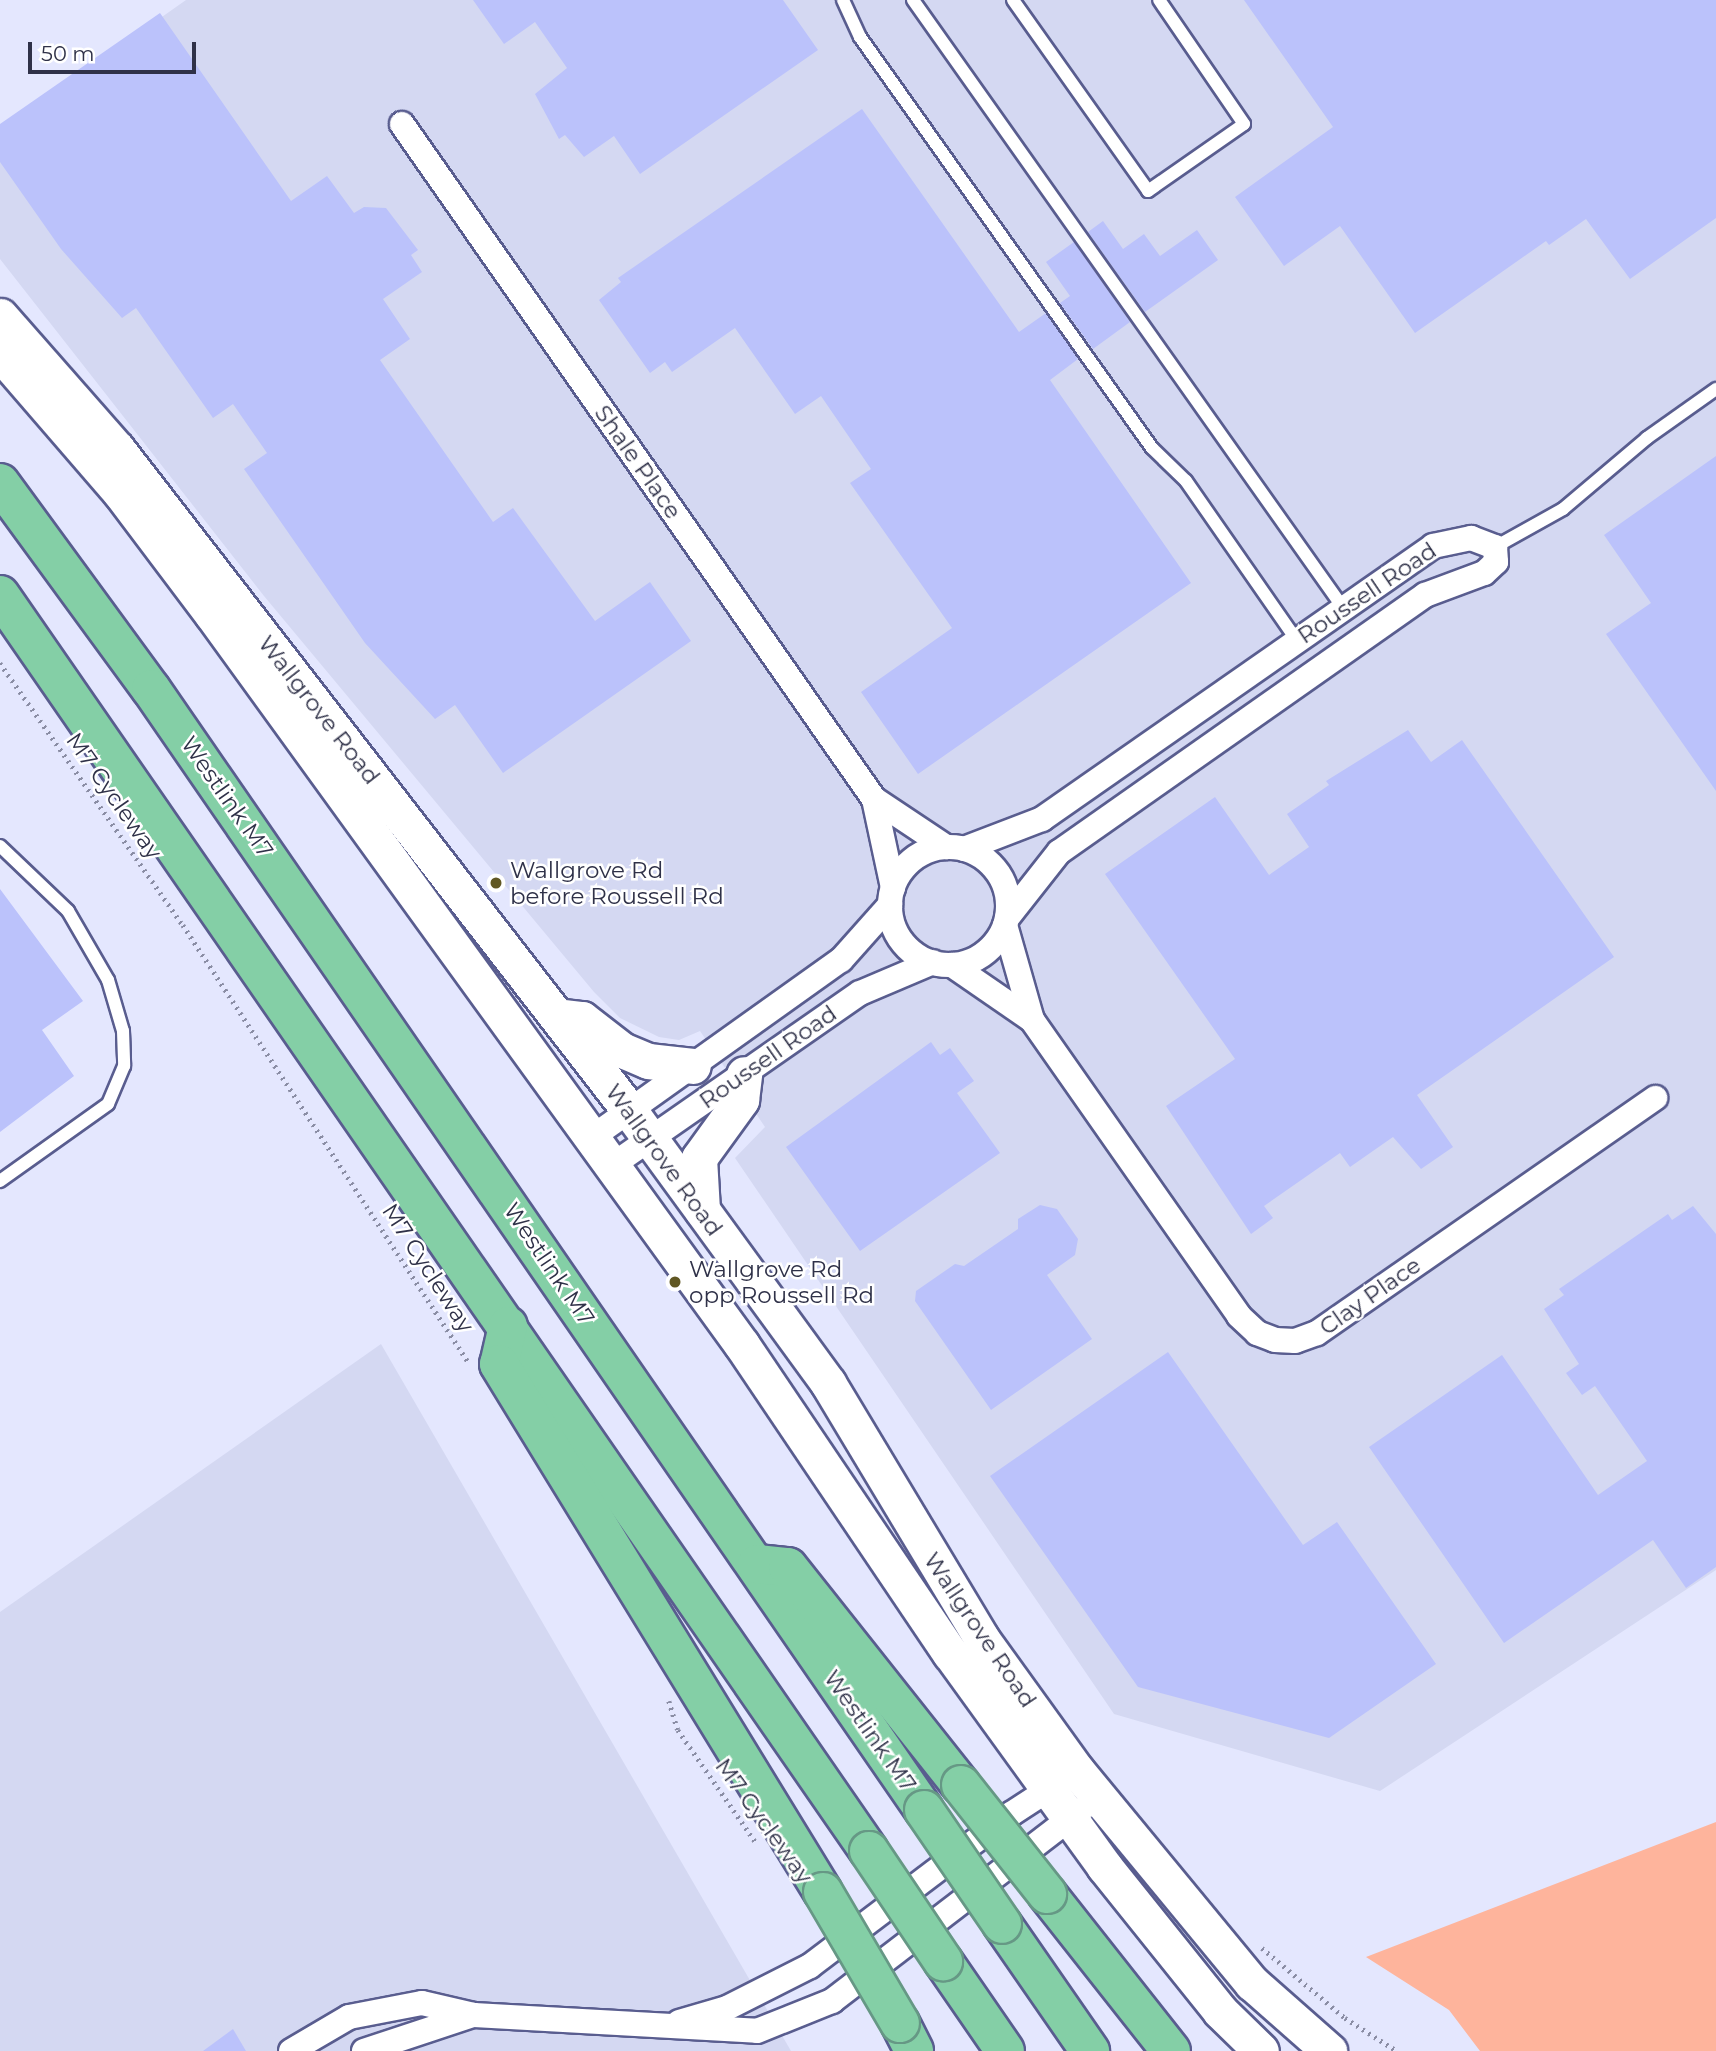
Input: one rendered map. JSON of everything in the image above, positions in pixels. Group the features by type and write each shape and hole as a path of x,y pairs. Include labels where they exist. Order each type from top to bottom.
{"highway":[{"name":"Westlink M7","path":"0,483 152,689 1090,2051"},
{"path":"0,595 508,1326 1005,2051"},
{"path":"508,1326 499,1364 823,1892 907,2037"},
{"path":"755,1563 788,1567 1171,2051"}],"main road":[{"name":"Wallgrove Road","path":"0,316 117,449 559,1016 629,1110 849,1415 959,1604 1088,1784 1252,1983 1329,2051"},
{"name":"Wallgrove Road","path":"0,353 120,492 204,603 776,1392 1069,1819 1213,2002 1261,2051"},
{"path":"559,1016 582,1019 622,1050 648,1061 693,1066"},
{"path":"703,1211 699,1158 741,1100 744,1074"}],"street":[{"name":"Shale Place","path":"402,124 874,799 955,848"},
{"name":"Roussell Road","path":"955,848 1042,819 1441,543 1471,538 1495,547 1496,562 1484,573 1424,594 1059,852 1006,922"},
{"name":"Shale Place","path":"874,799 892,897"},
{"path":"955,848 990,863 999,875 1007,896 1006,922 984,953 942,964 907,947 892,920 892,897 913,860 955,848"},
{"name":"Roussell Road","path":"591,1138 841,960 892,897"},
{"name":"Clay Place","path":"1006,922 1032,1020 1239,1316 1264,1337 1285,1342 1317,1333 1655,1098"},
{"name":"Roussell Road","path":"611,1166 860,993 942,964"},
{"name":"Clay Place","path":"942,964 1032,1020"},
{"path":"659,2029 727,2008 810,1966 1048,1790 1088,1784"},
{"path":"291,2051 349,2017 422,2003 474,2015 659,2029 757,2031 832,2001 1069,1819 1088,1784"},
{"path":"364,2051 474,2015"}],"lane":[{"path":"843,0 876,59 1152,448 1185,481 1297,641"},
{"path":"914,0 1344,609"},
{"path":"1013,0 1148,191 1244,124 1159,0"},
{"path":"1495,547 1563,509 1647,438 1716,389"},
{"path":"0,846 68,911 108,980 123,1031 124,1066 108,1104 0,1181"}],"path":[{"name":"M7 Cycleway","path":"0,663 183,925 473,1369"},
{"name":"M7 Cycleway","path":"668,1697 678,1730 747,1834 765,1852"},
{"path":"1256,1941 1345,2018 1397,2051"}],"shaded area":[{"path":"186,0 1716,0 1716,1570 1380,1791 1114,1714 735,1158 765,1127 700,1031 679,1040 659,1037 620,1018 594,992 264,596 0,259 0,131"},
{"path":"381,1344 791,2051 0,2051 0,1612"},
{"path":"1716,1822 1716,2051 1480,2051 1449,2010 1366,1957"}],"building":[{"path":"473,0 783,0 818,50 640,174 614,136 584,157 565,135 559,139 535,94 567,68 535,22 504,44"},
{"path":"1244,0 1716,0 1716,218 1630,279 1586,219 1549,245 1546,241 1415,333 1340,226 1284,266 1235,197 1333,127"},
{"path":"160,13 291,201 327,176 354,213 364,207 386,208 418,250 411,255 422,272 383,299 410,339 380,360 493,522 513,508 595,621 650,582 691,641 503,773 455,705 435,719 365,643 244,469 267,453 233,404 213,418 136,308 122,318 61,249 0,162 0,124"},
{"path":"862,109 1019,332 1046,313 1078,359 1050,380 1191,583 918,774 861,692 952,628 850,483 871,469 821,396 795,414 735,328 672,372 665,362 650,373 599,300 621,282 618,278"},
{"path":"1103,221 1123,249 1144,234 1160,256 1197,230 1218,260 1145,312 1088,232"},
{"path":"1074,242 1130,322 1093,349 1060,303 1070,296 1046,262"},
{"path":"1716,456 1716,791 1606,634 1651,603 1604,535"},
{"path":"1408,730 1431,762 1462,740 1614,957 1417,1095 1453,1147 1421,1169 1393,1137 1350,1167 1340,1153 1264,1206 1273,1218 1251,1234 1166,1106 1235,1059 1105,874 1215,797 1269,875 1309,847 1287,814 1329,785 1326,781"},
{"path":"0,889 83,1001 42,1030 74,1076 0,1132"},
{"path":"931,1042 940,1055 950,1048 974,1081 957,1093 1000,1153 860,1251 786,1147"},
{"path":"1040,1205 1057,1209 1078,1239 1075,1255 1047,1275 1092,1339 991,1410 915,1301 916,1291 955,1264 964,1266 1018,1229 1018,1219"},
{"path":"1693,1206 1716,1234 1716,1567 1686,1588 1653,1540 1504,1643 1369,1447 1502,1355 1598,1495 1647,1461 1595,1386 1582,1395 1566,1373 1579,1364 1544,1309 1564,1295 1559,1289 1668,1214 1672,1220"},
{"path":"1168,1352 1303,1545 1337,1522 1436,1664 1329,1738 1138,1687 990,1476"},
{"path":"233,2029 246,2051 203,2051"}],"place":[{"name":"Wallgrove Rd before Roussell Rd","path":"496,883"},
{"name":"Wallgrove Rd opp Roussell Rd","path":"675,1282"}]}
